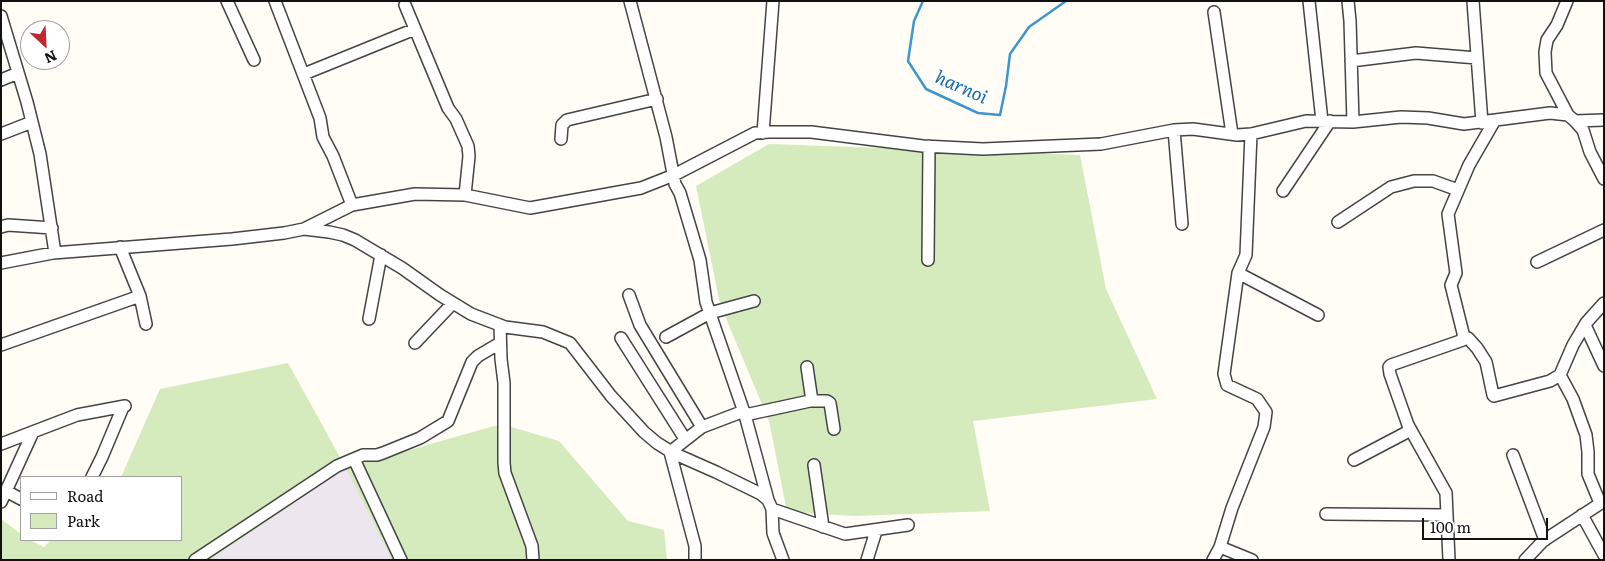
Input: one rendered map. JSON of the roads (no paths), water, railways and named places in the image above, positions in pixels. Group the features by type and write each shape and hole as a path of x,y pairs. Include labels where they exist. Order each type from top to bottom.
{"street":[{"path":"227,1 254,60"},
{"path":"275,1 320,118 323,136 352,205"},
{"path":"630,1 656,99 675,184 680,193 700,260 706,302 744,413 770,505 773,533 783,560"},
{"path":"763,132 773,1"},
{"path":"1283,191 1326,121 1309,1"},
{"path":"1348,1 1353,122"},
{"path":"1473,1 1482,122"},
{"path":"1567,1 1557,25 1547,40 1545,52 1546,73 1571,118 1583,130 1590,152 1604,179"},
{"path":"405,5 448,108 456,119 468,146 469,156 465,195"},
{"path":"1214,12 1232,134"},
{"path":"1,16 40,154 55,253"},
{"path":"304,74 415,29"},
{"path":"1351,61 1416,53 1477,58"},
{"path":"1,80 18,73"},
{"path":"561,139 562,125 567,120 656,99"},
{"path":"1,263 55,253 120,246 284,234 304,229 352,205 415,194 465,195 530,208 641,188 674,175 755,133 763,132 811,132 929,146 993,148 1101,144 1174,130 1193,129 1232,134 1251,134 1306,121 1353,122 1401,117 1428,118 1464,124 1550,114 1571,118 1604,120"},
{"path":"1449,560 1446,493 1411,430 1389,367 1463,340 1451,285 1456,273 1448,214 1469,165 1495,120"},
{"path":"1,134 32,122"},
{"path":"1174,130 1182,224"},
{"path":"1213,560 1220,547 1232,508 1264,427 1266,412 1258,399 1228,386 1224,374 1238,273 1246,255 1251,134"},
{"path":"928,260 929,146"},
{"path":"1338,222 1391,187 1414,181 1433,181 1458,190"},
{"path":"1,227 8,225 52,228"},
{"path":"304,229 343,235 355,240 470,314 516,329 543,332 570,344 610,396 644,432 670,452 761,494 770,505 822,527 845,534 908,526"},
{"path":"1537,262 1604,230"},
{"path":"120,246 140,296 146,324"},
{"path":"369,319 381,255"},
{"path":"1238,273 1318,315"},
{"path":"628,295 640,325 702,427"},
{"path":"1,345 140,296"},
{"path":"666,337 710,313 754,301"},
{"path":"415,343 453,303"},
{"path":"1463,336 1468,338 1477,348 1486,362 1494,396 1550,381 1560,375 1585,325 1604,303"},
{"path":"500,325 504,383 505,473 532,546 533,560"},
{"path":"1585,325 1604,366"},
{"path":"621,338 685,439"},
{"path":"195,560 337,466 363,455 383,453 420,438 448,421 472,362 478,356 500,343"},
{"path":"807,366 812,401"},
{"path":"1525,560 1545,540 1602,502 1588,474 1586,435 1573,399 1560,375"},
{"path":"670,452 702,427 744,413 812,401 827,401 830,403 834,429"},
{"path":"1,444 77,415 124,406 92,476"},
{"path":"1354,460 1411,430"},
{"path":"20,499 3,496 33,432"},
{"path":"670,452 695,546 695,560"},
{"path":"1514,454 1545,540"},
{"path":"354,459 402,560"},
{"path":"814,465 822,527"},
{"path":"1326,514 1446,515"},
{"path":"1582,515 1604,555"},
{"path":"867,560 876,531"},
{"path":"1220,547 1252,560"}],"waterway":[{"name":"harnoi","path":"923,1 914,21 908,61 926,89 978,113 1000,115 1010,54 1029,27 1066,1"}]}
